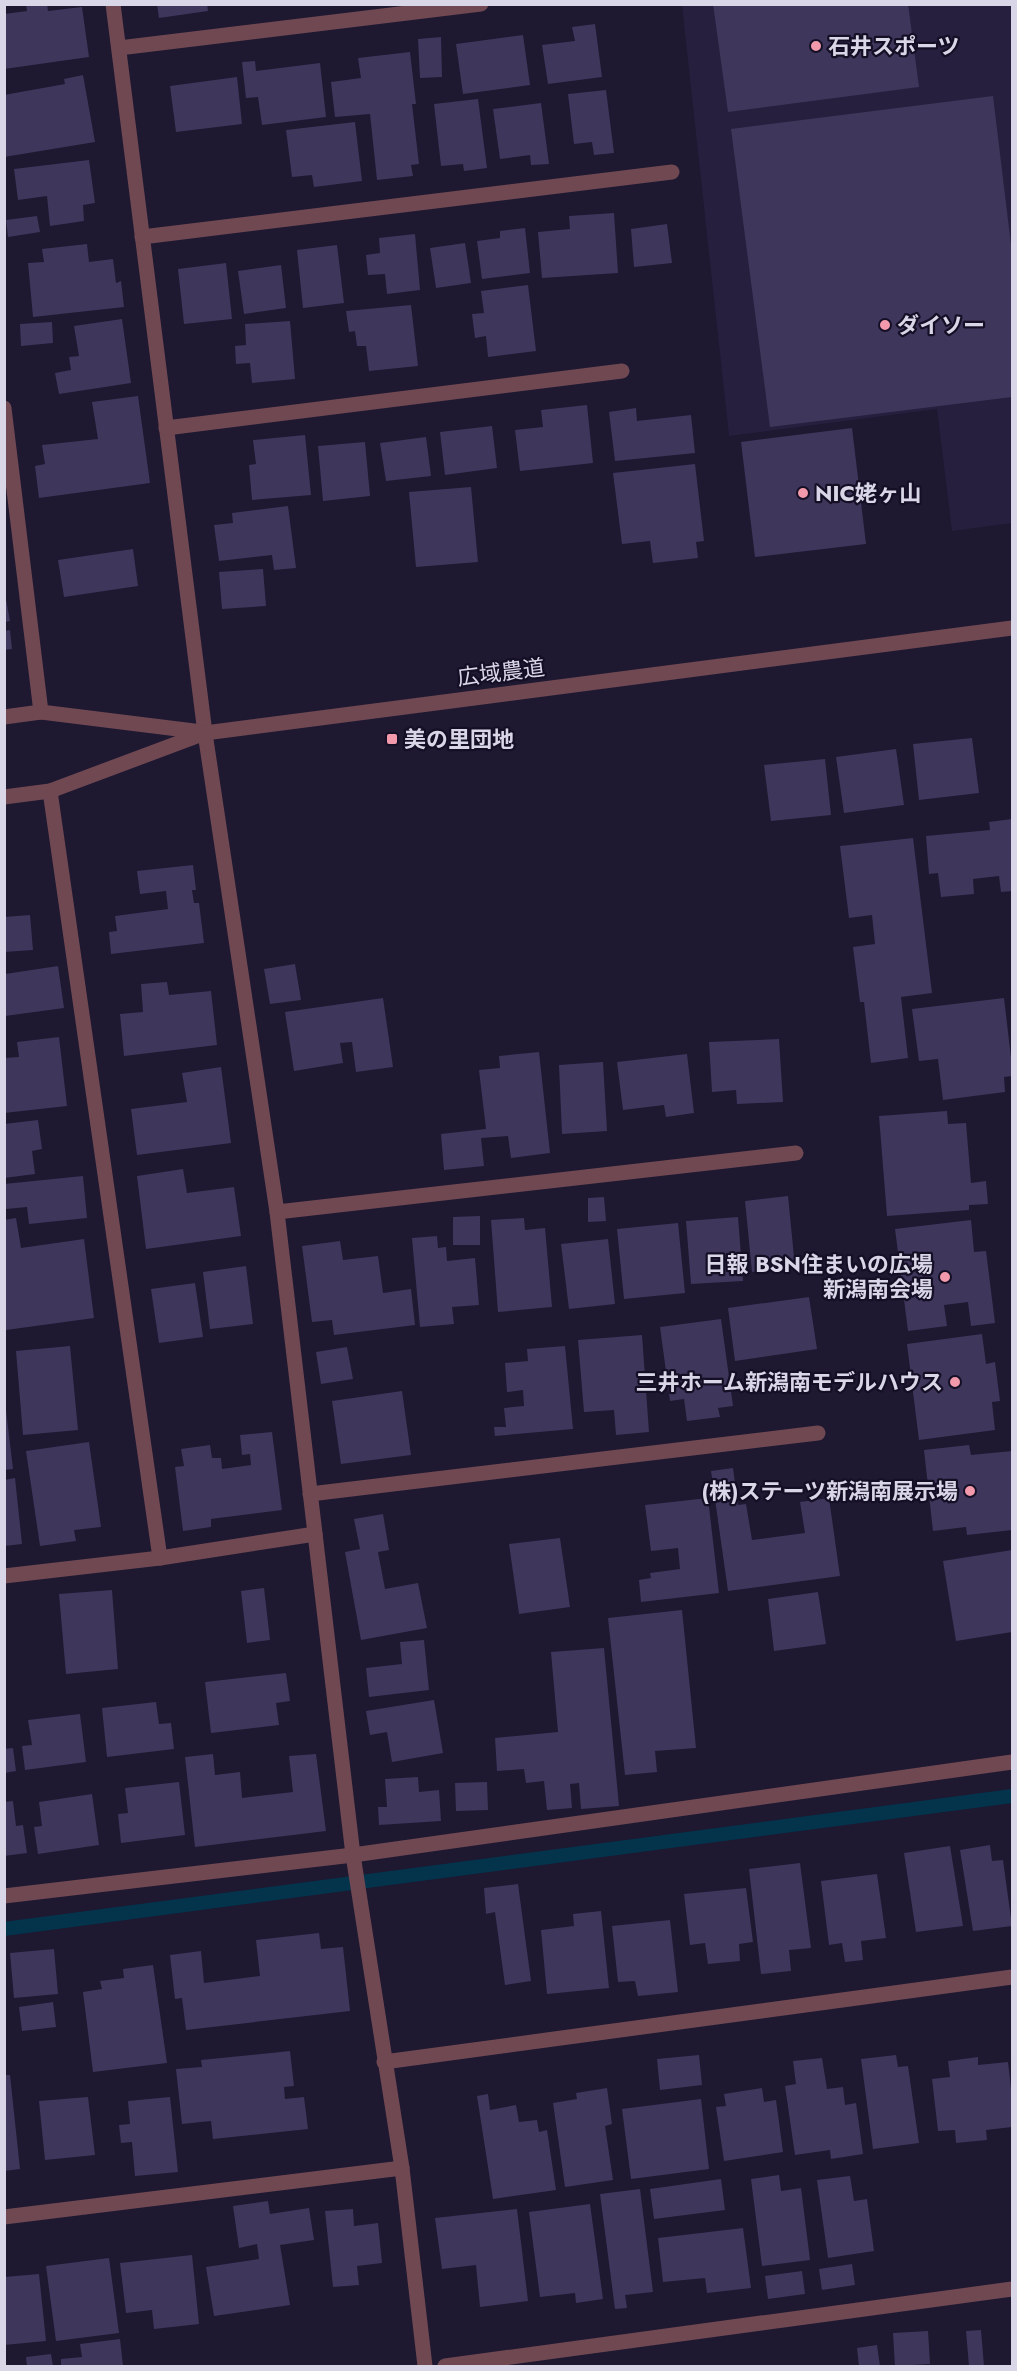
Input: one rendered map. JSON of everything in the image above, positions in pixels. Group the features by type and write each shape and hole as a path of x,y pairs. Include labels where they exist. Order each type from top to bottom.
{"street":[{"path":"113,4 205,733 277,1212 353,1855 402,2168 425,2367"},
{"path":"119,48 482,4"},
{"path":"142,237 672,172"},
{"path":"166,428 622,370"},
{"path":"4,408 41,712"},
{"name":"広域農道","path":"4,797 50,791 205,733 1012,628"},
{"path":"4,717 41,712 205,733"},
{"path":"50,791 160,1558"},
{"path":"277,1212 796,1153"},
{"path":"310,1494 818,1433"},
{"path":"4,1576 160,1558 315,1534"},
{"path":"4,1896 353,1855 1012,1762"},
{"path":"384,2062 1012,1977"},
{"path":"4,2217 402,2168"},
{"path":"445,2367 1012,2289"}],"shaded area":[{"path":"682,5 1012,5 1012,523 952,531 937,409 729,436"}],"building":[{"path":"26,4 47,4 48,11 82,7 89,57 4,69 4,14 27,11"},
{"path":"157,4 207,4 208,11 159,18"},
{"name":"石井スポーツ","path":"713,4 908,4 919,87 728,112"},
{"path":"595,24 602,77 548,84 542,45 575,41 572,27"},
{"path":"523,35 530,85 463,94 456,44"},
{"path":"441,37 442,77 420,78 418,39"},
{"path":"410,52 416,104 412,104 419,164 411,165 413,176 377,180 370,114 335,117 331,82 361,78 358,58"},
{"path":"255,61 256,71 320,63 326,117 262,125 258,97 246,98 242,62"},
{"path":"83,75 95,142 4,157 4,95 65,84 64,79"},
{"path":"237,77 242,124 176,132 170,86"},
{"path":"606,90 614,153 594,155 592,142 574,144 568,94"},
{"name":"ダイソー","path":"993,96 1012,253 1012,397 770,427 731,129"},
{"path":"478,99 487,168 464,171 463,164 441,166 434,104"},
{"path":"541,103 549,164 531,165 530,155 500,159 493,109"},
{"path":"355,122 362,181 314,187 312,175 292,177 286,130"},
{"path":"89,160 95,203 83,205 84,221 50,226 47,196 18,200 14,169"},
{"path":"614,213 618,273 542,278 538,232 570,229 569,216"},
{"path":"37,216 40,232 8,237 6,220"},
{"path":"667,224 672,263 634,267 631,229"},
{"path":"525,228 530,273 482,279 477,241 500,238 500,231"},
{"path":"415,234 420,290 387,294 385,274 368,275 366,255 380,253 379,238"},
{"path":"465,243 471,283 436,288 430,248"},
{"path":"87,244 89,262 113,259 116,283 121,281 124,307 33,317 28,263 44,262 42,249"},
{"path":"337,245 344,303 303,308 297,250"},
{"path":"226,263 232,319 184,324 178,269"},
{"path":"281,265 286,308 244,314 238,271"},
{"path":"528,285 536,351 488,357 486,336 475,338 472,314 484,313 481,291"},
{"path":"411,305 418,366 369,371 366,346 357,346 355,331 349,332 346,311"},
{"path":"122,319 131,383 59,394 55,373 71,370 69,357 79,356 74,326"},
{"path":"290,321 295,379 252,383 250,363 236,364 235,346 246,345 245,324"},
{"path":"52,322 53,343 21,346 20,324"},
{"path":"138,396 150,483 39,498 35,466 45,464 42,445 98,439 92,402"},
{"path":"587,405 593,463 520,471 515,430 543,427 541,410"},
{"path":"636,408 637,421 691,415 695,453 615,461 609,412"},
{"path":"492,426 497,468 445,475 440,432"},
{"name":"NIC姥ヶ山","path":"852,428 866,544 755,557 741,442"},
{"path":"305,435 311,495 252,500 249,465 256,464 253,440"},
{"path":"426,437 431,476 386,481 380,443"},
{"path":"365,442 370,496 323,501 318,446"},
{"path":"695,464 704,541 696,542 698,558 653,563 650,541 622,544 613,473"},
{"path":"471,487 478,562 416,567 409,492"},
{"path":"288,506 296,568 274,570 272,555 219,561 214,525 233,523 232,513"},
{"path":"133,549 138,586 64,597 58,560"},
{"path":"263,569 266,606 222,609 219,572"},
{"path":"5,594 10,621 5,622"},
{"path":"10,630 12,649 4,650 4,631"},
{"path":"972,738 979,793 919,800 913,744"},
{"path":"896,749 904,805 844,813 836,757"},
{"path":"825,759 831,815 771,821 764,765"},
{"path":"1012,819 1012,891 1001,892 999,876 973,879 974,894 941,897 938,873 929,874 926,836 990,830 989,822"},
{"path":"913,838 932,993 901,997 908,1058 871,1063 864,1002 860,1002 853,947 875,944 872,915 849,918 840,846"},
{"path":"193,865 196,890 192,890 194,903 199,903 204,943 111,954 109,932 117,931 115,916 168,909 166,891 140,894 137,871"},
{"path":"30,915 33,950 4,952 4,917"},
{"path":"295,964 301,1000 270,1004 264,969"},
{"path":"58,966 64,1008 5,1016 5,974"},
{"path":"167,982 169,995 211,991 217,1045 124,1056 120,1014 143,1012 141,984"},
{"path":"383,998 393,1067 356,1072 352,1042 340,1043 343,1063 294,1071 285,1012"},
{"path":"1004,998 1012,1066 1012,1076 1004,1077 1005,1092 943,1100 938,1059 919,1061 912,1009"},
{"path":"59,1037 67,1106 4,1113 4,1058 19,1057 17,1042"},
{"path":"779,1039 783,1102 737,1104 736,1090 712,1092 709,1042"},
{"path":"539,1052 550,1153 511,1158 508,1136 481,1138 484,1166 444,1170 441,1134 486,1129 479,1070 500,1068 499,1056"},
{"path":"687,1054 694,1113 666,1117 664,1105 623,1110 617,1062"},
{"path":"603,1062 607,1131 562,1134 559,1065"},
{"path":"221,1067 231,1143 137,1155 131,1109 187,1102 182,1073"},
{"path":"947,1111 948,1124 966,1123 971,1183 986,1181 988,1204 969,1205 969,1210 887,1216 879,1116"},
{"path":"38,1120 42,1149 32,1151 35,1174 4,1178 4,1124"},
{"path":"183,1169 187,1193 234,1187 241,1236 146,1249 137,1176"},
{"path":"83,1176 87,1218 29,1224 27,1207 6,1209 4,1184"},
{"path":"788,1196 795,1267 752,1272 745,1201"},
{"path":"604,1197 606,1221 588,1222 588,1198"},
{"path":"480,1216 480,1245 453,1245 453,1217"},
{"path":"738,1217 743,1281 691,1284 686,1221"},
{"path":"16,1218 21,1248 84,1239 94,1318 6,1330 4,1220"},
{"path":"524,1218 525,1230 545,1228 552,1307 498,1312 491,1220"},
{"name":"日報 BSN住まいの広場 新潟南会場","path":"971,1220 974,1252 986,1251 995,1323 971,1326 968,1302 944,1305 947,1326 908,1331 895,1229"},
{"path":"678,1223 685,1293 624,1299 617,1229"},
{"path":"437,1236 438,1248 446,1247 447,1261 475,1258 479,1305 452,1307 454,1324 420,1327 412,1238"},
{"path":"608,1239 615,1304 569,1309 561,1244"},
{"path":"340,1241 343,1260 378,1256 383,1293 411,1289 415,1325 334,1335 332,1320 312,1322 302,1246"},
{"path":"246,1266 253,1324 210,1329 203,1272"},
{"path":"195,1283 203,1337 159,1343 151,1289"},
{"path":"809,1297 817,1349 735,1361 728,1308"},
{"path":"721,1319 733,1406 718,1408 720,1417 687,1421 684,1399 670,1401 660,1327"},
{"name":"三井ホーム新潟南モデルハウス","path":"982,1334 986,1364 995,1362 1000,1401 992,1402 995,1430 919,1440 907,1344"},
{"path":"642,1335 649,1432 616,1435 614,1410 584,1412 578,1340"},
{"path":"70,1346 78,1430 23,1435 16,1351"},
{"path":"565,1346 573,1429 495,1436 494,1427 506,1427 504,1408 524,1406 523,1390 507,1392 505,1363 528,1361 527,1349"},
{"path":"347,1347 353,1379 321,1384 316,1352"},
{"path":"402,1391 411,1455 341,1464 332,1401"},
{"path":"6,1410 13,1469 4,1470 4,1411"},
{"path":"272,1432 282,1510 211,1519 211,1527 183,1531 175,1467 184,1466 181,1449 210,1445 212,1458 221,1458 222,1469 251,1465 250,1454 242,1455 240,1435"},
{"path":"89,1442 101,1527 74,1530 76,1541 40,1546 26,1451"},
{"name":"(株)ステーツ新潟南展示場","path":"969,1445 971,1455 1012,1451 1012,1530 967,1535 966,1527 933,1531 924,1450"},
{"path":"733,1468 738,1505 746,1504 752,1540 805,1533 800,1502 829,1498 840,1576 728,1591 711,1471"},
{"path":"15,1478 22,1544 4,1546 4,1480"},
{"path":"708,1498 719,1593 641,1602 639,1580 651,1578 650,1573 680,1569 678,1548 651,1551 645,1505"},
{"path":"383,1514 389,1550 378,1552 385,1589 418,1583 427,1628 361,1640 345,1552 360,1549 354,1519"},
{"path":"560,1538 570,1607 519,1614 509,1544"},
{"path":"1012,1550 1012,1632 956,1641 943,1561"},
{"path":"264,1588 270,1640 247,1643 241,1591"},
{"path":"112,1590 118,1669 66,1674 59,1594"},
{"path":"818,1592 826,1644 774,1651 768,1599"},
{"path":"682,1610 696,1748 655,1751 657,1772 625,1775 608,1618"},
{"path":"424,1640 429,1690 369,1697 366,1668 402,1664 400,1642"},
{"path":"604,1648 619,1806 581,1809 579,1783 570,1784 572,1808 547,1810 544,1781 526,1783 524,1769 497,1771 495,1738 558,1732 551,1652"},
{"path":"286,1673 290,1701 276,1703 279,1725 211,1733 205,1682"},
{"path":"434,1700 443,1753 392,1762 387,1732 370,1735 366,1711"},
{"path":"156,1702 159,1724 171,1723 174,1749 107,1757 102,1708"},
{"path":"80,1714 86,1762 25,1770 22,1746 32,1745 28,1720"},
{"path":"13,1748 16,1771 4,1773 4,1749"},
{"path":"213,1754 215,1775 240,1772 242,1798 293,1792 289,1756 316,1754 326,1831 195,1847 185,1757"},
{"path":"418,1777 419,1792 439,1790 441,1821 379,1825 378,1807 387,1807 385,1779"},
{"path":"179,1782 185,1835 121,1843 118,1814 128,1813 125,1788"},
{"path":"487,1782 488,1810 456,1811 455,1783"},
{"path":"92,1794 99,1845 38,1854 34,1827 42,1826 39,1802"},
{"path":"13,1801 16,1826 23,1825 27,1853 4,1856 4,1802"},
{"path":"990,1845 992,1861 1003,1860 1012,1926 973,1931 960,1850"},
{"path":"950,1846 963,1926 916,1932 904,1853"},
{"path":"800,1863 811,1948 789,1950 791,1971 761,1974 749,1869"},
{"path":"877,1874 886,1938 861,1941 863,1960 845,1962 842,1943 829,1945 821,1881"},
{"path":"518,1884 531,1981 505,1985 495,1912 486,1914 484,1888"},
{"path":"746,1888 753,1942 739,1944 740,1961 708,1964 705,1943 690,1945 684,1894"},
{"path":"601,1911 609,1988 547,1994 541,1930 574,1926 573,1914"},
{"path":"670,1920 678,1992 638,1996 635,1981 618,1982 612,1926"},
{"path":"319,1933 321,1949 343,1947 350,2011 186,2030 182,1998 175,1999 170,1955 201,1951 204,1983 260,1976 256,1940"},
{"path":"54,1949 58,1994 14,1998 10,1953"},
{"path":"153,1965 167,2063 93,2072 83,1992 102,1989 100,1981 124,1978 123,1969"},
{"path":"53,2002 56,2027 22,2031 19,2007"},
{"path":"290,2051 294,2086 284,2087 285,2099 304,2097 308,2129 213,2139 211,2121 182,2124 176,2069 202,2067 201,2060"},
{"path":"699,2055 702,2085 660,2090 657,2059"},
{"path":"896,2055 898,2067 908,2066 919,2143 873,2149 861,2059"},
{"path":"978,2057 978,2065 1008,2062 1012,2127 986,2130 987,2140 956,2143 955,2130 938,2131 932,2079 950,2077 948,2061"},
{"path":"822,2058 827,2089 843,2087 845,2105 856,2103 863,2154 831,2159 830,2150 795,2155 785,2086 796,2084 793,2061"},
{"path":"4,2075 10,2075 20,2169 4,2171"},
{"path":"607,2088 612,2124 605,2126 613,2180 565,2187 553,2103 577,2099 576,2093"},
{"path":"762,2088 764,2102 776,2100 783,2152 724,2161 716,2107 726,2106 724,2094"},
{"path":"488,2094 490,2110 516,2105 519,2122 537,2120 539,2132 547,2130 556,2190 493,2199 477,2096"},
{"path":"88,2097 95,2155 45,2160 39,2101"},
{"path":"170,2097 178,2172 135,2176 132,2142 121,2143 119,2125 130,2124 128,2101"},
{"path":"701,2099 709,2169 631,2179 622,2109"},
{"path":"779,2175 781,2191 801,2188 810,2260 762,2266 751,2179"},
{"path":"850,2176 854,2201 867,2199 874,2251 828,2258 817,2180"},
{"path":"721,2179 725,2210 654,2219 650,2189"},
{"path":"640,2189 653,2292 625,2295 627,2308 615,2309 600,2194"},
{"path":"268,2201 270,2214 309,2208 314,2240 280,2245 290,2305 214,2316 206,2267 259,2259 257,2244 239,2248 233,2206"},
{"path":"590,2204 603,2299 576,2303 575,2293 540,2297 529,2212"},
{"path":"353,2209 354,2226 378,2223 382,2263 357,2266 359,2285 333,2287 325,2211"},
{"path":"517,2209 528,2301 480,2307 476,2265 442,2269 435,2218"},
{"path":"743,2228 751,2288 707,2293 705,2278 663,2282 658,2238"},
{"path":"192,2255 199,2324 154,2329 152,2310 126,2313 120,2263"},
{"path":"109,2258 119,2333 56,2341 46,2266"},
{"path":"852,2264 855,2285 822,2290 819,2269"},
{"path":"802,2271 805,2294 768,2299 765,2276"},
{"path":"39,2274 46,2341 4,2345 4,2277"},
{"path":"981,2330 984,2366 969,2366 966,2331"},
{"path":"928,2331 930,2364 895,2366 893,2333"},
{"path":"120,2339 123,2366 61,2366 61,2359 82,2357 80,2344"},
{"path":"877,2345 880,2366 859,2366 857,2348"},
{"path":"51,2354 53,2366 27,2366 26,2357"}],"waterway":[{"path":"4,1929 1012,1796"}],"place":[{"name":"石井スポーツ","path":"816,46"},
{"name":"ダイソー","path":"885,325"},
{"name":"NIC姥ヶ山","path":"803,493"},
{"name":"美の里団地","path":"392,739"},
{"name":"日報 BSN住まいの広場 新潟南会場","path":"945,1277"},
{"name":"三井ホーム新潟南モデルハウス","path":"955,1382"},
{"name":"(株)ステーツ新潟南展示場","path":"970,1491"}]}
